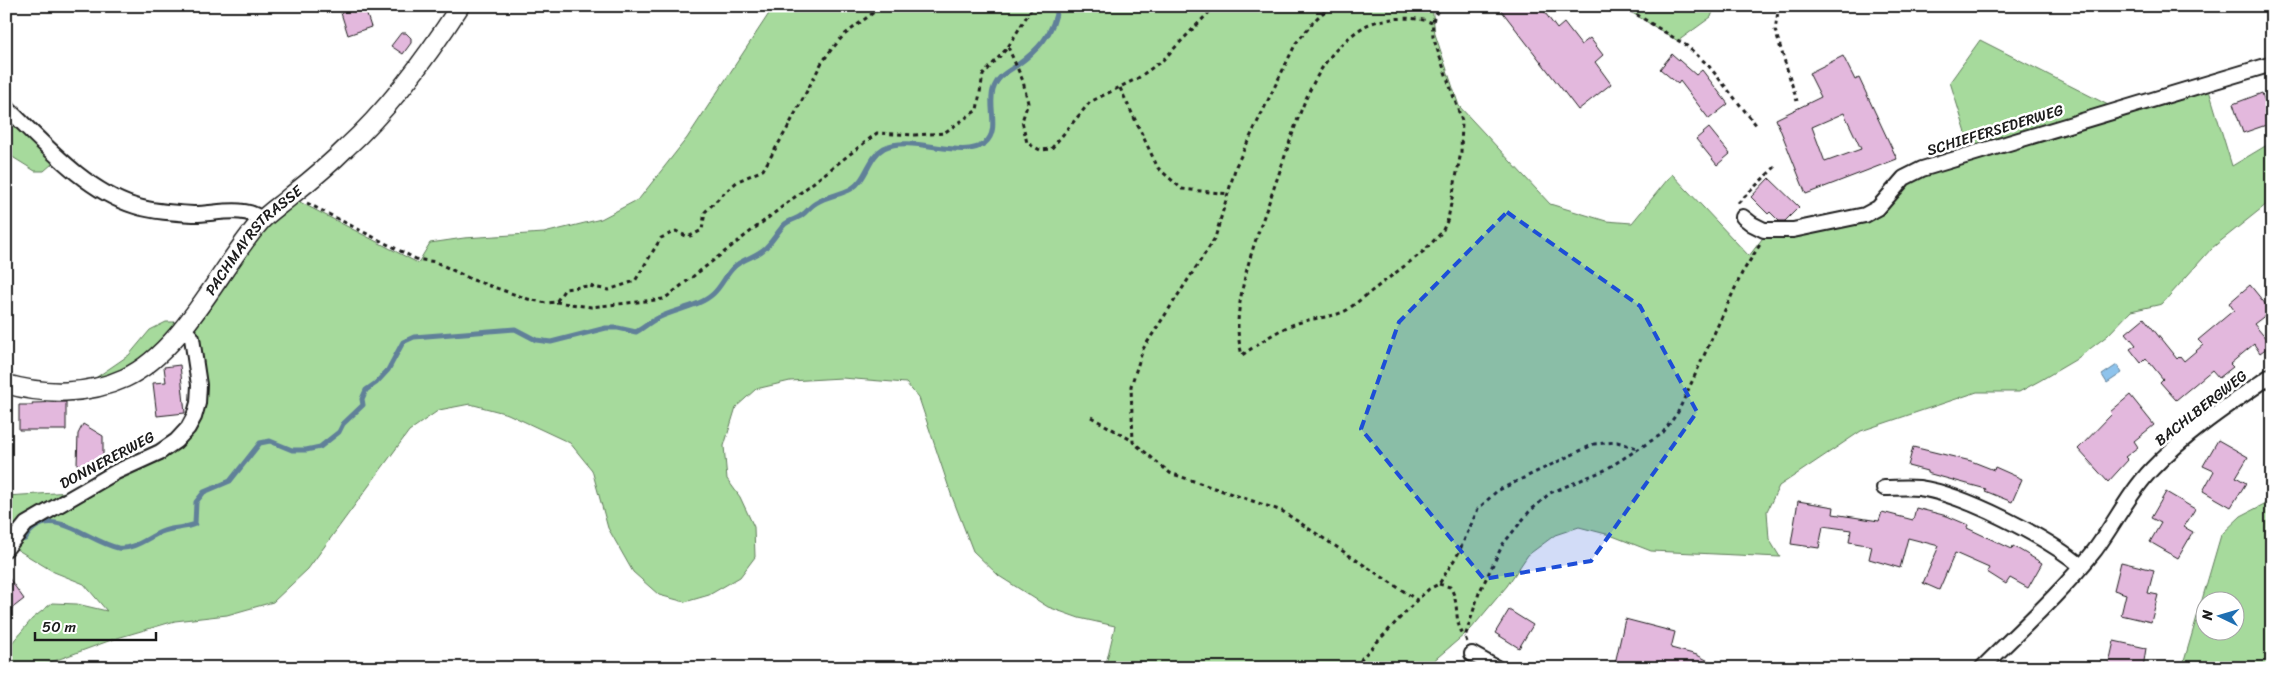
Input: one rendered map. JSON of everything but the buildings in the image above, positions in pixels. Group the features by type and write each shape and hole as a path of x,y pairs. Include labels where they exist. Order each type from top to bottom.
{"street":[{"name":"PACHMAYRSTRASSE","path":"6,384 57,392 102,386 125,378 145,366 183,328 245,240 262,220 348,146 374,119 423,58 460,6"},
{"name":"SCHIEFERSEDERWEG","path":"1738,212 1752,224 1764,230 1793,230 1865,215 1878,208 1904,178 1922,169 2272,64"},
{"path":"6,107 66,163 101,190 118,200 153,210 196,214 246,212 257,215 262,220"},
{"name":"DONNERERWEG","path":"10,542 26,524 116,472 160,452 176,441 188,428 198,403 198,385 192,338 183,328"},
{"name":"BACHLBERGWEG","path":"1982,668 2081,566 2109,530 2151,469 2181,441 2219,411 2272,375"},
{"path":"1884,488 1918,488 1966,502 2029,532 2069,555 2081,566"},
{"path":"1472,654 1497,668"}],"path":[{"path":"556,302 566,289 589,286 608,290 635,281 661,238 676,231 688,237 702,230 705,212 710,206 738,182 763,170 821,64 831,50 844,35 882,6"},
{"path":"292,195 416,259 436,262 473,280 528,299 546,303 556,302 592,307 664,299 877,133 915,135 944,133 977,110 983,76 1008,47 1032,6"},
{"path":"1008,47 1023,81 1028,103 1022,121 1027,143 1040,150 1051,149 1090,102 1138,78 1163,60 1215,6"},
{"path":"1133,442 1131,386 1143,350 1215,238 1236,166 1296,43 1316,18 1331,6"},
{"path":"1432,23 1415,18 1387,21 1366,26 1335,51 1317,77 1285,157 1247,270 1239,310 1238,340 1242,355 1274,334 1299,322 1334,317 1347,310 1424,251 1442,232 1448,218 1455,187 1461,152 1462,121 1432,37 1432,23 1436,12 1443,6"},
{"path":"1623,6 1687,46 1708,65 1757,126"},
{"path":"1779,6 1775,30 1797,101"},
{"path":"1120,88 1158,168 1182,189 1229,194"},
{"path":"1738,212 1775,167"},
{"path":"1465,637 1479,593 1503,544 1529,512 1550,493 1605,470 1637,448 1662,434 1678,412 1742,273 1762,241 1776,230"},
{"path":"1091,417 1133,442 1170,473 1282,511 1416,600"},
{"path":"1357,668 1362,658 1416,600 1438,584 1458,554 1478,509 1498,492 1594,444 1617,442 1637,448"},
{"path":"1438,584 1450,587 1456,596 1458,629 1465,637 1472,654"}],"highlighted area":[{"path":"1507,212 1640,306 1697,412 1591,561 1484,579 1361,429 1399,322"}],"green space":[{"path":"774,6 1432,6 1435,34 1459,106 1550,204 1606,221 1632,223 1672,174 1749,256 1772,226 1787,227 1873,206 1889,193 1971,149 1950,82 1980,40 2114,108 2208,87 2232,166 2272,142 2272,200 2212,248 2162,304 2131,311 2107,336 2075,360 2041,380 2019,392 1977,392 1861,431 1779,486 1767,511 1769,539 1780,557 1651,551 1610,535 1579,527 1555,535 1528,555 1507,586 1471,629 1425,668 1105,668 1115,626 1079,618 1048,607 999,576 973,551 951,494 919,398 906,383 842,378 790,381 756,389 736,407 724,446 727,479 740,497 754,527 755,557 740,577 709,595 685,602 659,595 633,572 608,528 592,470 570,443 508,414 470,404 439,410 409,431 308,569 273,602 227,615 175,621 114,639 35,668 6,668 6,650 32,619 52,603 77,604 107,611 84,584 54,572 13,547 29,529 188,434 201,365 194,328 256,236 296,200 418,263 430,243 464,238 544,233 601,219 639,199 687,138"},
{"path":"1621,6 1715,6 1711,17 1678,41"},
{"path":"6,113 51,156 52,164 44,171 35,171 6,153"},
{"path":"166,322 178,322 151,350 119,372 94,379 129,355 150,330"},
{"path":"71,492 6,543 6,496"},
{"path":"2272,500 2272,668 2182,668 2196,620 2196,642 2246,642 2246,592 2204,592 2221,535 2241,516"}],"water":[{"path":"2117,365 2122,373 2107,383 2102,375"}],"waterway":[{"path":"16,541 25,539 34,528 45,523 57,523 106,544 124,548 135,545 165,530 195,524 196,502 204,492 230,481 260,443 270,441 292,450 306,450 320,447 339,432 343,424 363,405 362,399 366,390 376,383 388,370 403,342 414,337 515,329 536,340 551,342 606,328 618,328 636,332 658,318 701,302 716,291 737,264 766,247 785,224 800,216 820,201 847,191 856,185 861,180 874,157 884,148 909,144 964,149 975,148 985,143 992,132 992,97 997,82 1038,48 1053,25 1057,6"}]}
